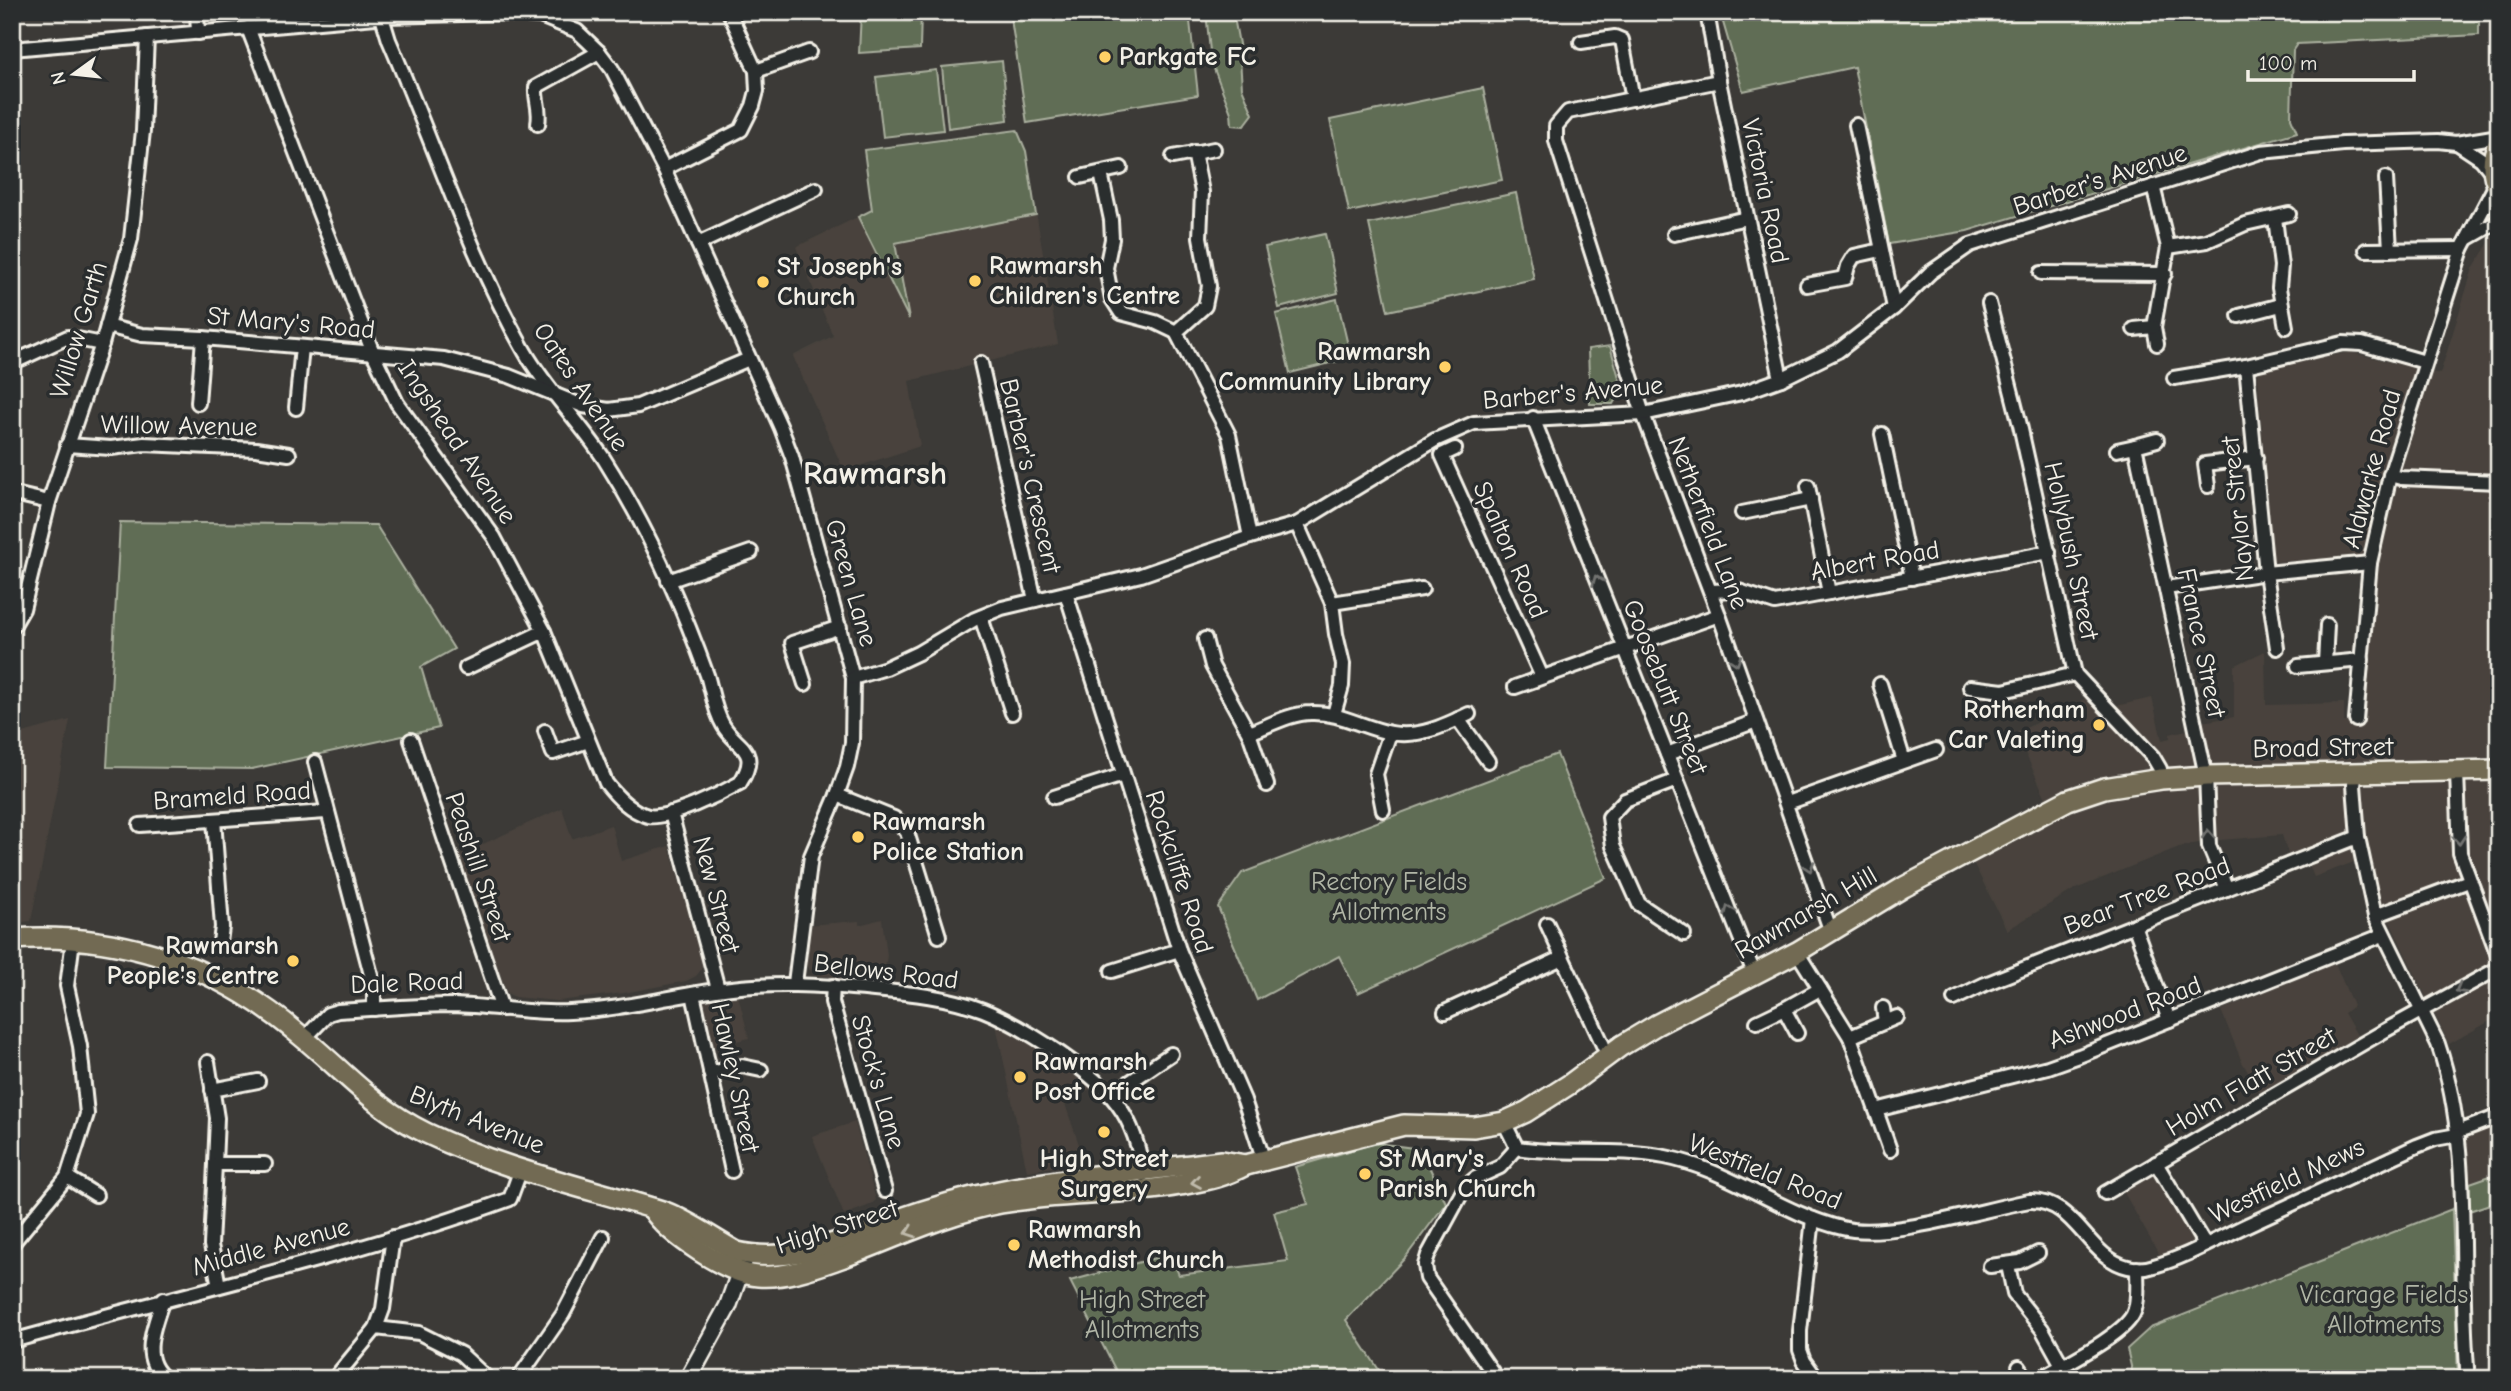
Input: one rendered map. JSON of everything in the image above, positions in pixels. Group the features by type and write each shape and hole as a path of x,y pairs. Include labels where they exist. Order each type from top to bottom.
{"main road":[{"path":"2496,183 2493,162 2499,142"},
{"name":"Broad Street","path":"2155,780 2206,776 2499,770"},
{"name":"Rawmarsh Hill","path":"1504,1122 1526,1112 1570,1084 1656,1025 1797,952 1904,887 2067,800 2104,788 2155,780"},
{"path":"12,939 73,940 148,952 180,962 241,991 304,1039"},
{"name":"Blyth Avenue","path":"304,1039 348,1080 395,1117 429,1134 522,1170 653,1210"},
{"name":"High Street","path":"653,1210 664,1212 737,1252 744,1264 815,1250 944,1204 998,1191 1056,1181 1143,1182 1222,1161 1255,1163 1404,1125 1475,1127 1504,1122"}],"street":[{"path":"197,12 198,33"},
{"path":"664,169 741,130 753,106 757,91 756,71 729,12"},
{"name":"Victoria Road","path":"1707,12 1782,379"},
{"name":"Green Lane","path":"12,49 382,17 498,13 540,14 577,31 599,52 612,69 664,169 792,457 841,626 853,678 852,743 837,795 811,856 795,983"},
{"name":"Oates Avenue","path":"382,17 452,194 498,300 526,354 604,458 642,525 708,677 723,726 745,751 749,765 740,783 671,813"},
{"name":"Ingshead Avenue","path":"248,28 373,353 397,403 494,537 544,631 606,783 620,801 650,816 671,813"},
{"name":"Willow Garth","path":"12,628 23,609 49,502 102,344 131,240 143,131 147,37"},
{"path":"1581,42 1615,37 1622,40 1633,99 1719,81"},
{"path":"538,124 541,112 535,94 536,87 599,52"},
{"path":"756,71 809,52"},
{"name":"Netherfield Lane","path":"1633,99 1568,112 1556,126 1556,141 1643,414 1719,615 1831,932"},
{"path":"1856,125 1894,309"},
{"name":"Barber's Avenue","path":"853,678 886,668 918,653 1002,608 1141,575 1250,537 1297,524 1435,440 1474,423 1533,418 1591,419 1643,414 1742,393 1782,379 1838,351 1894,309 1931,272 1970,246 2261,152 2343,144 2438,141 2456,143 2499,136"},
{"path":"2456,143 2481,159 2496,183"},
{"path":"1173,157 1214,149"},
{"path":"1176,332 1205,306 1209,286 1200,237 1202,192 1194,152"},
{"path":"1080,177 1121,168"},
{"path":"1101,173 1111,220 1112,239 1106,268 1112,299 1121,313 1155,322 1176,332 1229,435 1250,537"},
{"path":"2386,178 2390,250"},
{"name":"Aldwarke Road","path":"2356,720 2370,563 2390,475 2466,244 2496,183"},
{"path":"2153,186 2168,247 2154,327 2157,344"},
{"path":"698,244 816,188"},
{"path":"2168,247 2207,241 2245,225 2289,214"},
{"path":"1674,233 1747,218"},
{"path":"2276,218 2281,266 2278,288 2286,327"},
{"path":"2366,250 2466,244 2499,221"},
{"path":"1807,285 1845,278 1848,265 1854,256 1881,250"},
{"path":"2041,273 2165,274"},
{"name":"Hollybush Street","path":"1989,303 2049,552 2075,674 2154,757 2160,769 2155,780"},
{"path":"2239,316 2281,305"},
{"name":"St Mary's Road","path":"107,326 142,335 444,359 509,376 560,398 598,410 630,408 749,359"},
{"path":"2134,329 2154,327"},
{"path":"12,363 68,337 102,344"},
{"path":"198,403 203,338"},
{"path":"2174,378 2246,366 2343,343 2362,344 2425,362"},
{"path":"296,408 302,347"},
{"name":"Barber's Crescent","path":"981,363 1035,600"},
{"name":"Naylor Street","path":"2246,366 2266,573 2277,648"},
{"name":"Goosebutt Street","path":"1533,418 1754,973"},
{"path":"1882,434 1912,578"},
{"path":"2117,450 2157,440"},
{"name":"Willow Avenue","path":"67,445 111,449 158,444 256,449 289,454"},
{"name":"France Street","path":"2135,446 2206,776 2208,838 2213,859 2227,889"},
{"name":"Spalton Road","path":"1455,449 1442,455 1542,677"},
{"path":"2208,486 2205,464 2256,458"},
{"path":"2390,475 2401,478 2499,482"},
{"path":"1808,485 1829,593"},
{"path":"12,498 19,495 49,502"},
{"path":"1742,513 1811,499"},
{"path":"1297,524 1332,603 1343,664 1342,685 1334,714"},
{"path":"668,581 751,552"},
{"name":"Albert Road","path":"1710,591 1735,590 1772,603 2049,552"},
{"path":"2166,588 2266,573 2370,563"},
{"path":"1332,603 1422,589"},
{"name":"Rockcliffe Road","path":"1066,593 1179,950 1244,1100 1255,1163"},
{"path":"1515,687 1719,615"},
{"path":"981,617 1012,713"},
{"path":"2325,663 2327,625"},
{"path":"805,684 792,643 841,626"},
{"path":"466,668 544,631"},
{"path":"1205,639 1212,666 1249,733 1267,785"},
{"path":"2298,666 2362,660"},
{"path":"1970,687 2003,691 2075,674"},
{"path":"1880,684 1904,761"},
{"path":"1249,733 1308,713 1334,714 1390,733 1416,735 1463,717 1488,761"},
{"path":"1667,754 1756,721"},
{"path":"545,731 553,753 588,741"},
{"path":"1383,810 1376,774 1390,733"},
{"name":"Peashill Street","path":"411,740 502,1009"},
{"path":"1787,803 1936,750"},
{"name":"Brameld Road","path":"315,762 374,986 374,1009"},
{"path":"2457,772 2460,853 2499,958"},
{"path":"2356,773 2354,785 2358,837 2375,916 2438,1044 2446,1066 2461,1132 2460,1184 2468,1379"},
{"path":"1054,797 1123,775"},
{"path":"1677,780 1625,800 1609,817 1613,846 1639,904 1684,934"},
{"path":"837,795 894,818 907,832 939,936"},
{"name":"Brameld Road","path":"140,825 326,812"},
{"name":"New Street","path":"671,813 719,989"},
{"path":"214,820 222,927 220,942"},
{"name":"Bear Tree Road","path":"1954,999 1985,984 2358,837"},
{"path":"2375,916 2469,881"},
{"path":"1546,924 1608,1056"},
{"path":"2134,925 2169,1020"},
{"name":"Ashwood Road","path":"1876,1110 2048,1067 2383,935"},
{"path":"12,1244 67,1177 87,1114 80,1046 67,986 73,940"},
{"path":"1112,971 1179,950"},
{"path":"1797,952 1850,1037 1890,1150"},
{"path":"1445,1012 1562,958"},
{"name":"Holm Flatt Street","path":"2105,1193 2499,968"},
{"name":"Dale Road","path":"304,1039 332,1012 454,1005 570,1012 629,1007 719,989 795,983"},
{"name":"Bellows Road","path":"795,983 950,1000 982,1010 1039,1038 1075,1063 1111,1095 1138,1141 1143,1182"},
{"name":"Stock's Lane","path":"833,986 832,1002 885,1191"},
{"path":"1758,1022 1820,989"},
{"name":"Hawley Street","path":"693,994 732,1171"},
{"path":"1883,1008 1885,1023"},
{"path":"1784,1009 1797,1033"},
{"path":"1850,1037 1897,1017"},
{"path":"1111,1095 1171,1054"},
{"path":"208,1062 217,1118 211,1245 219,1286"},
{"path":"710,1073 742,1066 761,1070"},
{"path":"212,1090 258,1082"},
{"name":"Westfield Mews","path":"2137,1268 2154,1267 2417,1146 2499,1116"},
{"path":"1497,1379 1427,1278 1425,1265 1465,1187 1476,1178 1500,1167 1517,1148 1504,1122"},
{"name":"Westfield Road","path":"1517,1148 1536,1151 1615,1151 1667,1157 1731,1179 1813,1219 1841,1228 1867,1231 1919,1224 2029,1201 2046,1202 2061,1210 2106,1256 2137,1268"},
{"path":"2156,1163 2205,1245"},
{"path":"215,1164 265,1164"},
{"name":"Middle Avenue","path":"12,1341 219,1286 459,1217 510,1199 522,1170"},
{"path":"67,1177 96,1195"},
{"path":"1813,1219 1801,1311 1800,1350 1804,1361 1817,1379"},
{"path":"334,1379 376,1328 383,1309 393,1237"},
{"path":"518,1379 563,1314 603,1237"},
{"path":"1990,1266 2008,1265 2038,1253"},
{"path":"688,1379 727,1307 744,1264"},
{"path":"2008,1265 2014,1294 2042,1329 2062,1365"},
{"path":"2039,1379 2115,1335 2132,1317 2137,1301 2137,1268"},
{"path":"163,1299 149,1345 156,1372 166,1379"},
{"path":"376,1328 419,1333 461,1354 488,1379"},
{"path":"2019,1367 2027,1379"}],"shaded area":[{"path":"1017,130 1026,151 1058,344 909,381 920,446 844,471 793,356 833,336 796,247 872,210 864,150"},
{"path":"2499,235 2499,1016 2449,1044 2388,918 2412,909 2375,916 2362,859 2314,877 2306,857 2291,863 2282,835 2208,841 2179,847 2073,890 2007,930 1968,852 2051,809 2016,733 2094,694 2107,708 2152,698 2162,740 2170,738 2170,734 2195,728 2194,723 2234,717 2234,666 2265,651 2266,705 2344,703 2344,722 2348,722 2366,557 2272,562 2257,369 2350,352 2440,374 2473,268 2492,238"},
{"path":"70,720 31,921 12,923 12,736"},
{"path":"562,808 572,839 611,825 621,861 669,846 703,962 696,976 686,981 624,993 558,1001 515,997 507,993 457,856"},
{"path":"882,919 887,955 883,981 819,976 806,964 807,925 859,921 859,925"},
{"path":"2335,963 2353,1006 2344,1013 2358,1037 2262,1095 2242,1062 2221,1010"},
{"path":"737,991 749,1038 708,1048 699,1008 708,997"},
{"path":"996,1025 1050,1052 1095,1088 1068,1096 1069,1100 1064,1101 1085,1162 1027,1171"},
{"path":"2499,1108 2499,1173 2470,1183 2464,1120"},
{"path":"855,1122 876,1200 844,1215 812,1136"},
{"path":"2155,1169 2196,1240 2160,1256 2122,1189"}],"green space":[{"path":"861,12 921,12 920,49 859,53"},
{"name":"Parkgate FC","path":"1052,12 1189,12 1198,95 1027,123 1011,19"},
{"path":"1206,12 1233,12 1239,44 1242,88 1253,114 1244,126 1232,125 1231,113 1211,61"},
{"path":"1720,12 2392,12 2393,16 2479,12 2479,35 2297,44 2293,50 2291,118 2297,132 1967,231 1889,244 1854,67 1743,91"},
{"path":"1002,61 1008,120 948,128 942,67"},
{"path":"936,70 943,130 883,137 876,77"},
{"path":"1483,88 1502,180 1349,212 1330,120"},
{"path":"1017,130 1026,151 1036,215 895,243 909,319 858,217 872,210 864,150"},
{"path":"1516,193 1534,279 1388,311 1369,224"},
{"path":"1325,234 1338,293 1279,308 1265,247"},
{"path":"1337,299 1351,358 1290,373 1276,314"},
{"path":"1610,346 1622,388 1613,404 1590,404 1588,349"},
{"path":"120,522 376,525 454,649 421,667 439,728 252,769 107,767"},
{"name":"Rectory Fields Allotments","path":"1557,754 1606,878 1358,993 1339,956 1257,1000 1218,907 1242,873"},
{"name":"High Street Allotments","path":"1376,1143 1421,1149 1446,1203 1405,1258 1346,1320 1385,1379 1120,1379 1070,1281 1170,1254 1179,1275 1288,1261 1274,1212 1308,1204 1295,1167"},
{"path":"2499,1173 2499,1201 2469,1211 2470,1183"},
{"name":"Vicarage Fields Allotments","path":"2452,1209 2458,1379 2134,1379 2127,1349 2150,1328"}],"place":[{"name":"Parkgate FC","path":"1105,57"},
{"name":"Rawmarsh Children's Centre","path":"975,281"},
{"name":"St Joseph's Church","path":"763,282"},
{"name":"Rawmarsh Community Library","path":"1445,367"},
{"name":"Rotherham Car Valeting","path":"2099,725"},
{"name":"Rawmarsh Police Station","path":"858,837"},
{"name":"Rawmarsh People's Centre","path":"293,961"},
{"name":"Rawmarsh Post Office","path":"1020,1077"},
{"name":"High Street Surgery","path":"1104,1132"},
{"name":"St Mary's Parish Church","path":"1365,1174"},
{"name":"Rawmarsh Methodist Church","path":"1014,1245"}],"district":[{"name":"Rawmarsh","path":"875,473"}]}
